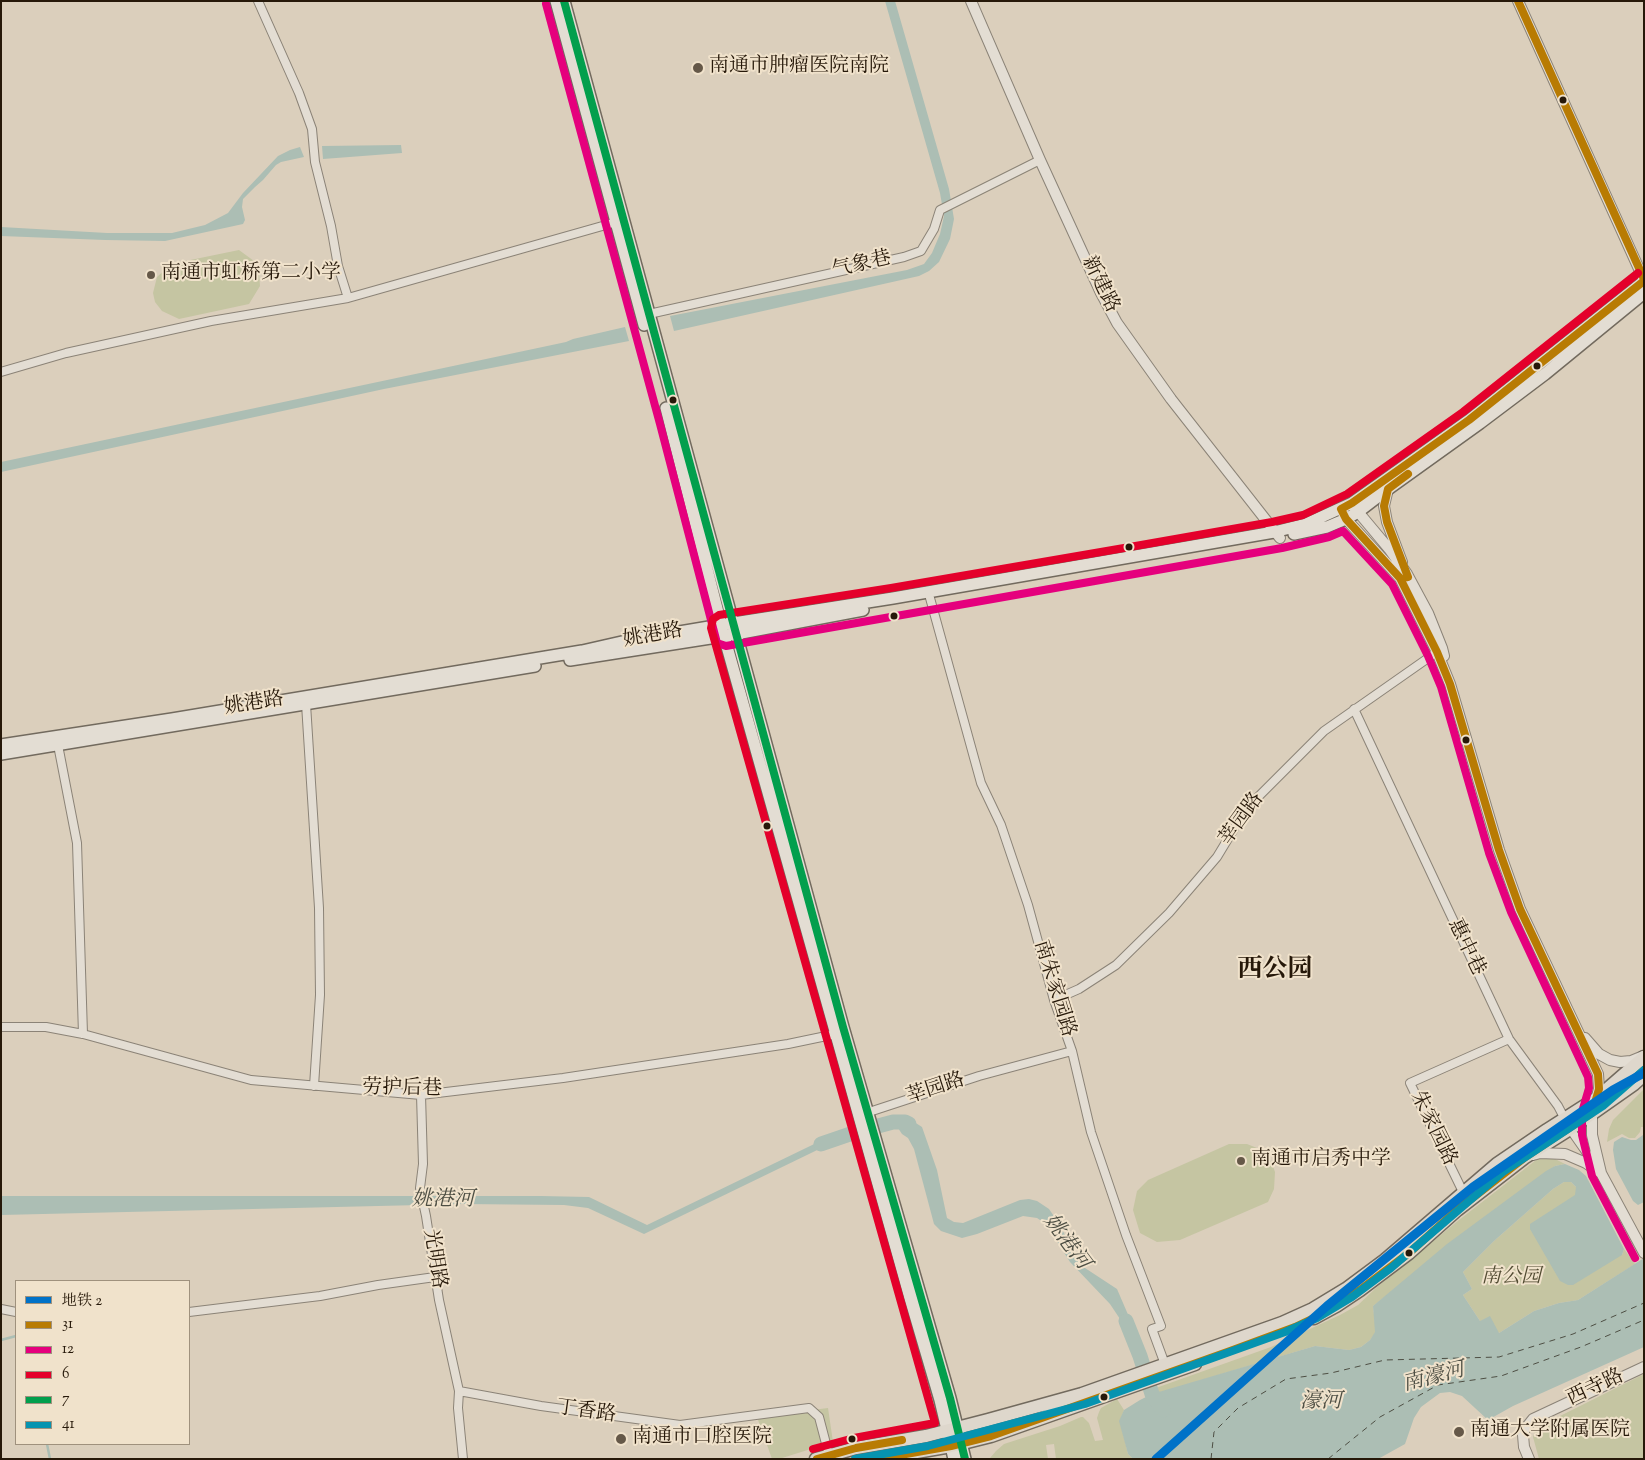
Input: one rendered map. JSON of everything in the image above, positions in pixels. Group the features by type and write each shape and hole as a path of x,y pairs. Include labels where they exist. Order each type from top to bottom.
{"main road":[{"path":"556,1 649,314 728,629 836,1034 863,1114"},
{"path":"564,1 670,421 863,1114 953,1428 956,1445 954,1459"},
{"name":"姚港路","path":"1355,508 1469,420 1644,280"},
{"name":"姚港路","path":"1,754 306,704 893,598 1327,527 1344,514 1388,489 1480,423 1644,293"},
{"name":"姚港路","path":"1,745 562,654 930,598 1277,535"},
{"path":"877,1459 956,1445 991,1436 1130,1382 1295,1327 1336,1306 1409,1253 1458,1210 1567,1123 1644,1057"},
{"path":"1162,1371 1282,1324 1330,1299 1385,1260 1497,1164 1567,1123 1592,1113 1644,1075"},
{"path":"816,1459 856,1448 926,1436 1130,1382"},
{"path":"956,1445 965,1459"}],"street":[{"path":"258,1 299,93 312,129 315,162 331,226 338,266 348,298"},
{"name":"新建路","path":"971,1 1040,160 1101,293 1117,323 1171,399 1277,535"},
{"path":"1518,1 1644,280"},
{"name":"气象巷","path":"649,314 904,257 922,251 934,230 940,210 1040,160"},
{"path":"1,372 66,352 211,321 348,298 620,221"},
{"path":"1388,489 1384,506 1387,522 1407,574"},
{"path":"1355,508 1407,574 1428,613 1499,850 1520,909 1598,1074 1599,1089 1592,1113 1592,1134 1601,1173 1644,1253"},
{"path":"1344,514 1400,578 1439,650"},
{"name":"南朱家园路","path":"930,598 981,782 1004,834 1028,905 1054,1000 1072,1051 1091,1132 1126,1235 1161,1326 1152,1329 1162,1371"},
{"name":"莘园路","path":"1054,1000 1079,989 1116,965 1168,913 1217,857 1246,808 1324,731 1439,650"},
{"path":"306,704 319,908 320,995 314,1086"},
{"name":"惠中巷","path":"1354,709 1509,1039 1601,1173"},
{"path":"58,745 77,843 83,1034"},
{"path":"1572,1020 1599,1054 1610,1060 1620,1062 1644,1057"},
{"name":"劳护后巷","path":"1,1027 46,1027 83,1034 251,1080 421,1095 621,1069 788,1044 836,1034"},
{"name":"朱家园路","path":"1463,1192 1410,1083 1509,1039"},
{"name":"莘园路","path":"863,1114 979,1076 1072,1051"},
{"name":"光明路","path":"421,1095 423,1164 420,1188 435,1277 459,1391 458,1408 463,1459"},
{"path":"1524,1158 1540,1153 1565,1154 1586,1163 1601,1173"},
{"path":"190,1312 320,1296 435,1277"},
{"path":"1,1309 15,1312"},
{"name":"西寺路","path":"1529,1459 1524,1447 1523,1435 1533,1419 1644,1367"},
{"name":"丁香路","path":"459,1391 550,1408 680,1425 809,1408 819,1417 829,1455"}],"green space":[{"path":"239,250 254,261 259,273 260,286 249,304 179,319 162,311 155,302 153,293 157,277 171,264"},
{"path":"1644,1089 1644,1127 1641,1127 1640,1132 1635,1138 1629,1138 1622,1134 1607,1142 1613,1120"},
{"path":"1229,1144 1247,1144 1257,1148 1271,1161 1275,1172 1274,1189 1268,1202 1180,1240 1157,1242 1140,1233 1133,1210 1137,1191 1148,1180"},
{"path":"1549,1156 1565,1164 1555,1166 1373,1306 1376,1332 1361,1347 1349,1350 1315,1346 1155,1394 1153,1389 1271,1347 1358,1305 1377,1287 1459,1220 1540,1157"},
{"name":"南公园","path":"1564,1182 1571,1182 1576,1187 1576,1195 1622,1255 1624,1249 1635,1264 1578,1300 1559,1303 1534,1311 1499,1333 1480,1321 1463,1295 1472,1289 1463,1272 1494,1241 1553,1189"},
{"path":"1644,1374 1644,1459 1539,1459 1533,1437 1536,1428"},
{"path":"1117,1399 1124,1410 1120,1421 1128,1454 1133,1459 1056,1459 1054,1444 1046,1445 1048,1459 990,1458 1004,1444 1060,1426 1081,1417 1089,1423 1095,1441 1103,1440 1097,1418 1099,1412 1101,1408"},
{"path":"828,1408 833,1442 779,1459 772,1459 757,1417"}],"water":[{"path":"885,1 895,1 949,189 954,219 950,239 939,262 929,271 919,276 674,331 670,316 907,270 924,264 932,253 940,234 944,216 940,193"},
{"path":"401,145 402,153 323,159 322,146"},
{"path":"300,147 304,157 281,162 276,165 243,199 242,207 245,220 243,224 165,241 1,236 1,227 107,233 172,233 205,225 228,213 243,193 278,156"},
{"path":"625,327 629,341 384,389 1,472 1,462 566,342"},
{"path":"887,1118 908,1118 922,1127 937,1170 947,1218 954,1222 963,1223 1020,1200 1029,1199 1037,1201 1049,1209 1060,1225 1076,1258 1085,1268 1117,1289 1148,1361 1110,1304 1070,1262 1046,1224 1037,1218 1023,1216 962,1238 941,1231 934,1224 914,1149 908,1138 898,1128 890,1126"},
{"path":"839,1132 842,1138 644,1234 588,1208 564,1205 462,1204 1,1215 1,1196 541,1196 589,1197 647,1225"},
{"path":"1644,1132 1644,1202 1638,1205 1633,1201 1616,1169 1613,1150 1614,1142 1622,1137 1636,1140"},
{"name":"濠河","path":"1565,1164 1579,1170 1586,1176 1624,1249 1622,1255 1573,1285 1560,1281 1530,1229 1530,1224 1575,1195 1576,1187 1571,1182 1564,1182 1553,1189 1494,1241 1463,1272 1472,1289 1463,1295 1480,1321 1490,1316 1499,1333 1534,1311 1559,1303 1578,1300 1644,1258 1644,1347 1513,1406 1488,1420 1462,1396 1450,1392 1440,1393 1421,1407 1414,1418 1405,1444 1378,1459 1133,1459 1128,1454 1119,1421 1124,1410 1152,1394 1315,1346 1349,1350 1361,1347 1370,1340 1375,1332 1373,1306 1447,1244 1546,1171 1555,1166"}],"waterway":[{"name":"姚港河","path":"878,1126 893,1122 909,1124"},
{"name":"姚港河","path":"821,1144 856,1132"},
{"name":"姚港河","path":"1126,1321 1152,1394 1163,1410"},
{"path":"1,1340 15,1336"},
{"path":"47,1445 50,1459"}],"ferry route":[{"path":"1211,1459 1214,1432 1238,1408 1286,1379 1331,1373 1385,1360 1499,1357 1573,1334 1644,1303"},
{"path":"1328,1459 1380,1417 1438,1385 1501,1376 1581,1347 1644,1320"}],"metro line":[{"name":"2","path":"1156,1459 1327,1306 1473,1187 1613,1090 1644,1073"}],"transit line":[{"name":"7","path":"564,1 843,1027 950,1398 965,1459"},
{"name":"31","path":"1518,1 1644,279"},
{"name":"12","path":"546,4 660,424 717,643 726,646 1282,548 1329,537 1343,531 1392,584 1428,656 1441,687 1489,853 1511,912 1588,1077 1589,1088 1582,1112 1582,1135 1592,1176 1635,1258"},
{"name":"6","path":"813,1449 854,1438 935,1423 711,628 713,619 719,615 891,588 1303,515 1347,494 1463,412 1638,273"},
{"name":"31","path":"878,1459 951,1446 991,1436 1230,1351 1295,1327 1318,1316 1360,1290 1409,1253 1457,1210 1524,1158 1592,1113 1599,1089 1598,1074 1520,909 1499,850 1450,684 1437,652 1400,578 1346,519 1341,509 1469,420 1644,281"},
{"name":"31","path":"1408,474 1388,489 1384,506 1387,522 1408,577"},
{"name":"41","path":"855,1459 928,1446 1085,1404 1285,1332 1317,1318 1352,1297 1391,1268 1503,1172 1603,1106 1644,1070"},
{"name":"31","path":"817,1459 856,1448 902,1440"}],"place":[{"name":"南通市肿瘤医院南院","path":"698,68"},
{"name":"南通市虹桥第二小学","path":"151,275"},
{"name":"南通市启秀中学","path":"1241,1161"},
{"name":"南通大学附属医院","path":"1459,1432"},
{"name":"南通市口腔医院","path":"621,1439"}],"district":[{"name":"西公园","path":"1275,972"}],"water label":[{"name":"南濠河","path":"1434,1379"}]}
